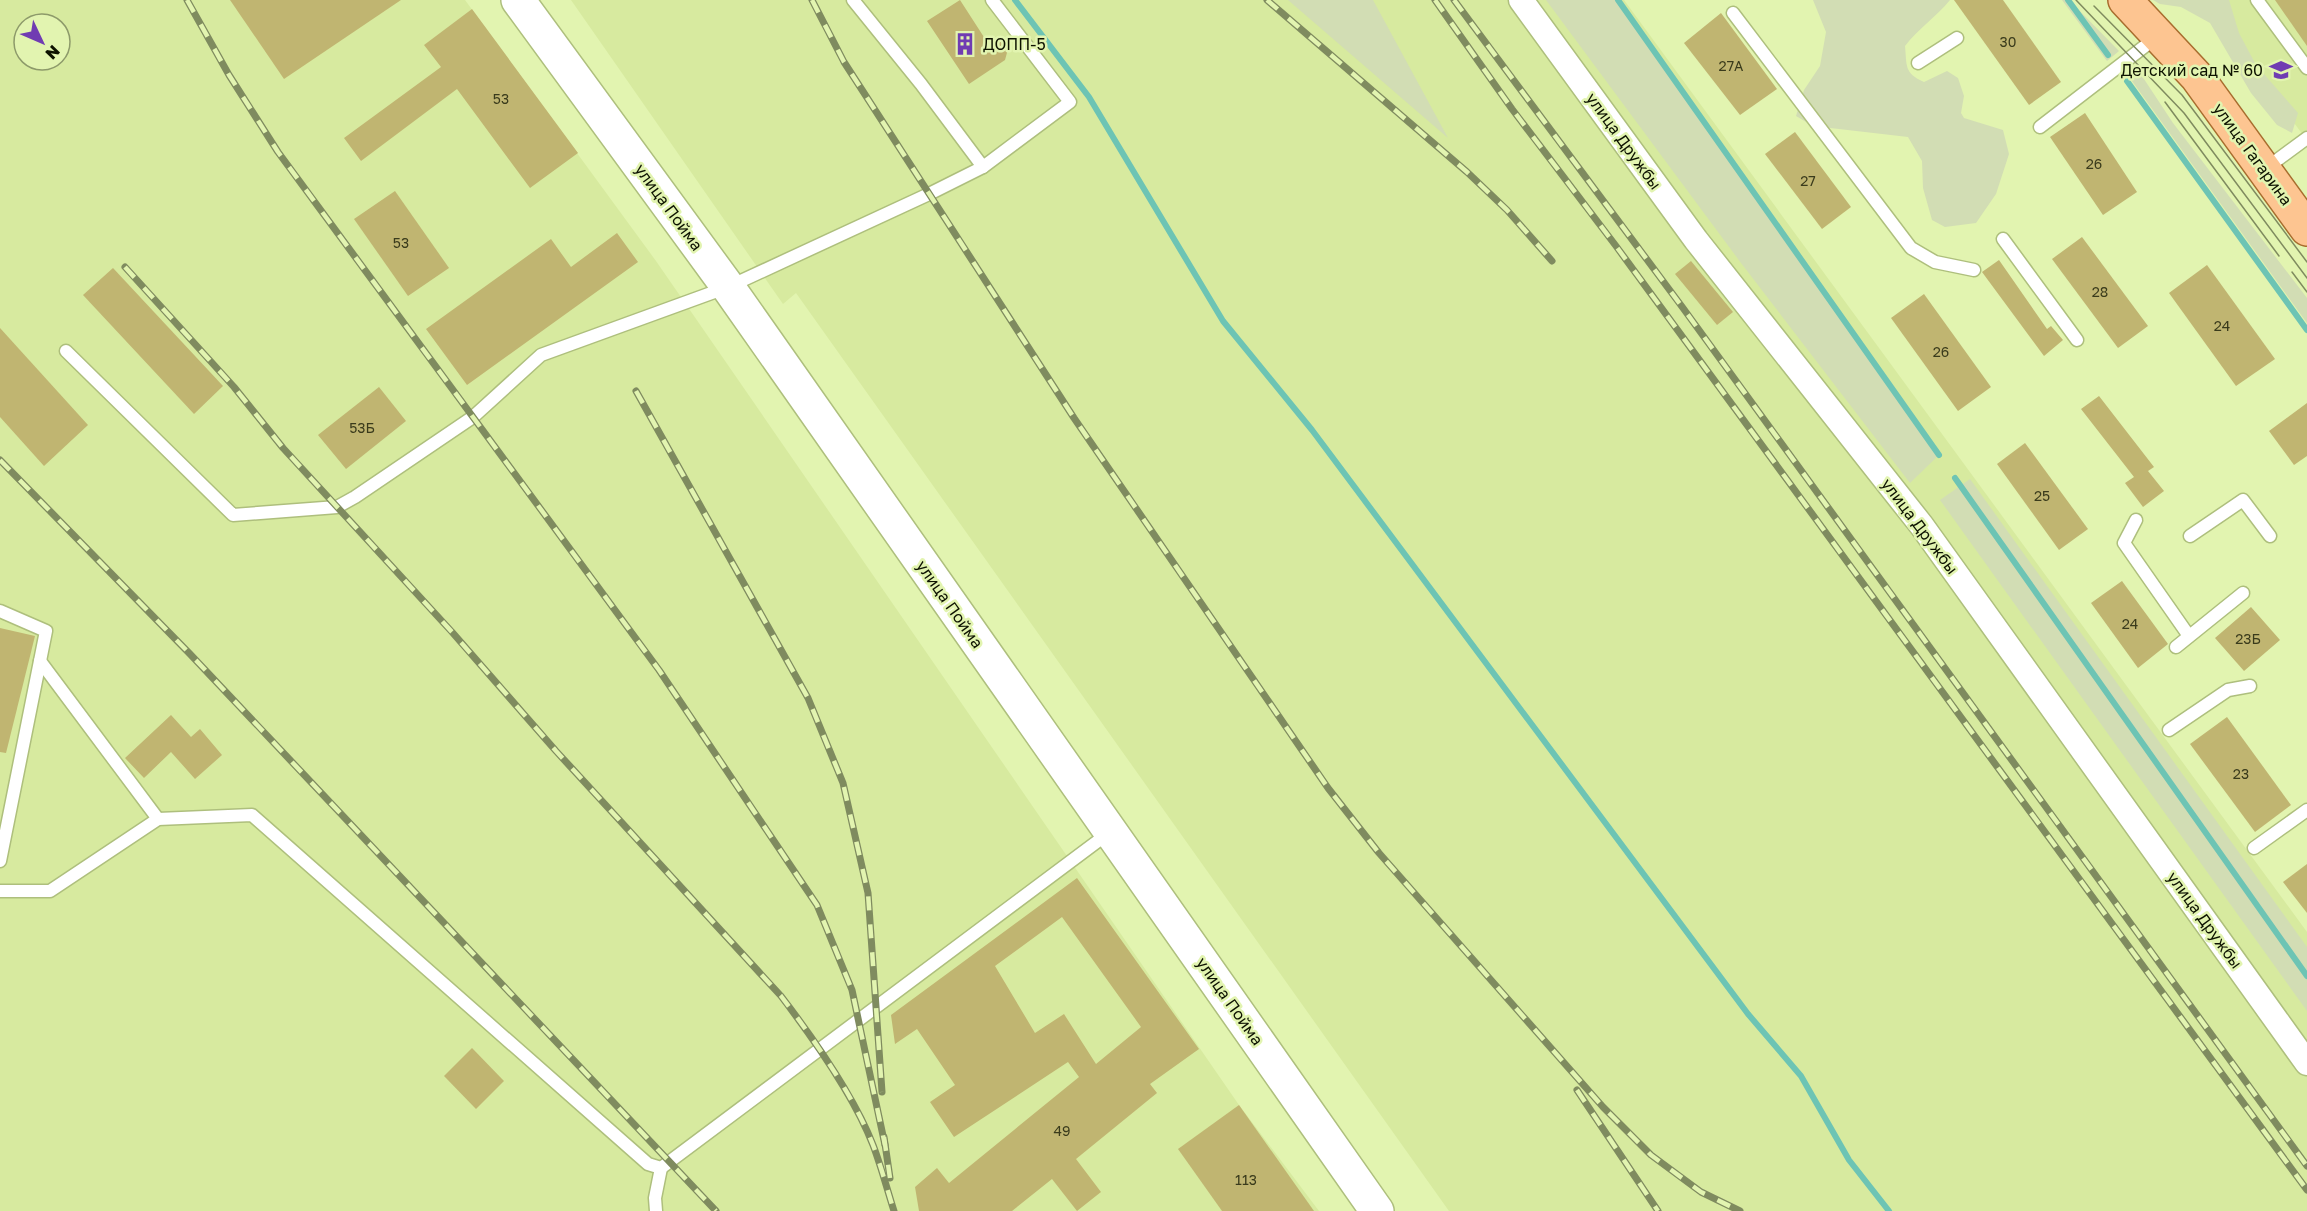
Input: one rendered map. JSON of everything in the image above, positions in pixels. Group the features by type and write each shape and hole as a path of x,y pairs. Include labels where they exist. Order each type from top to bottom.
{"main road":[{"name":"улица Пойма","path":"518,0 728,287 1377,1211"},
{"name":"улица Гагарина","path":"2125,0 2197,77 2307,229"}],"street":[{"name":"улица Дружбы","path":"1521,0 1696,240 1922,526 2307,1063"}],"lane":[{"path":"853,0 921,84 983,167"},
{"path":"66,351 233,515 337,507 473,417 542,355 728,287 983,167 1070,102 992,0"},
{"path":"2257,0 2307,68"},
{"path":"1733,13 1911,248 1935,262 1974,270"},
{"path":"2040,127 2159,35"},
{"path":"1918,63 1958,38"},
{"path":"2264,170 2307,138"},
{"path":"2002,239 2077,340"},
{"path":"2190,536 2243,500 2270,536"},
{"path":"2136,520 2124,543 2188,636"},
{"path":"2176,647 2243,593"},
{"path":"0,611 46,631 0,861"},
{"path":"40,661 158,819"},
{"path":"2169,730 2228,690 2250,686"},
{"path":"2254,848 2307,810"},
{"path":"0,891 50,891 158,819 252,815 648,1164 661,1168"},
{"path":"656,1211 655,1198 661,1168 1110,832"}],"shaded area":[{"path":"0,0 465,0 656,261 1239,1105 1319,1211 0,1211"},
{"path":"571,0 1624,0 2307,932 2307,1211 1449,1211 796,293 783,304"},
{"path":"1288,0 1373,0 1448,138"},
{"path":"1546,0 1618,0 1939,455 1910,483 1741,263"},
{"path":"1813,0 1950,0 1905,46 1906,59 1910,72 1924,82 1947,71 1958,78 1964,96 1961,113 1964,118 2003,130 2009,154 1996,194 1976,223 1945,227 1932,220 1923,188 1922,161 1908,137 1813,126 1796,116 1804,90 1820,66 1826,32"},
{"path":"2062,0 2069,0 2119,51 2107,61"},
{"path":"2153,0 2229,0 2239,33 2256,65 2298,113 2292,133 2277,125 2251,93 2210,23 2181,7 2160,4"},
{"name":"Детский сад № 60","path":"2203,0 2307,0 2307,141 2306,139"},
{"path":"2124,70 2142,76 2173,123 2307,298 2307,323"},
{"path":"1970,479 2307,947 2307,1011 1940,500"}],"building":[{"path":"230,0 401,0 284,79"},
{"name":"ДОПП-5","path":"960,0 991,48 1003,40 1008,49 1005,60 969,84 927,21"},
{"path":"1954,0 2003,0 2061,82 2029,105"},
{"path":"2275,0 2307,0 2307,46"},
{"path":"472,9 578,153 530,188 457,89 361,161 344,138 441,67 424,45"},
{"path":"1721,13 1777,89 1740,115 1684,43"},
{"path":"2085,113 2137,192 2103,215 2050,137"},
{"path":"1795,132 1851,207 1822,229 1765,154"},
{"path":"395,191 449,268 408,296 354,219"},
{"path":"617,233 638,262 467,385 426,329 551,239 571,267"},
{"path":"2082,237 2148,326 2118,348 2052,259"},
{"path":"1999,260 2047,329 2051,326 2063,340 2044,356 1982,272"},
{"path":"1691,261 1733,312 1717,325 1675,274"},
{"path":"2207,265 2275,359 2236,386 2169,293"},
{"path":"113,268 223,386 194,414 83,295"},
{"path":"1924,294 1991,387 1958,411 1891,318"},
{"path":"0,328 88,425 44,466 0,417"},
{"path":"379,387 406,421 346,469 318,435"},
{"path":"2099,396 2154,467 2148,471 2164,491 2143,507 2125,483 2134,477 2081,409"},
{"path":"2307,403 2307,456 2294,465 2269,431"},
{"path":"2025,443 2088,529 2059,550 1997,464"},
{"path":"2122,581 2168,644 2138,668 2091,603"},
{"path":"2251,607 2280,640 2244,671 2215,638"},
{"path":"0,628 35,636 6,753 0,752"},
{"path":"171,715 191,737 200,729 222,755 195,779 171,752 144,778 125,758"},
{"path":"2227,717 2291,805 2255,832 2190,744"},
{"path":"2307,864 2307,913 2283,882"},
{"path":"1077,878 1199,1049 1150,1084 1157,1093 1076,1159 1101,1192 1077,1211 1052,1179 1012,1211 919,1211 915,1187 937,1168 949,1183 1079,1077 1068,1062 954,1137 930,1102 955,1085 917,1029 895,1044 891,1015","holes":["1062,917 1141,1027 1096,1064 1064,1014 1035,1033 995,966"]},
{"path":"472,1048 504,1081 476,1109 444,1076"},
{"path":"1239,1105 1314,1211 1222,1211 1178,1149"}],"waterway":[{"path":"1015,0 1089,97 1223,321 1312,430 1748,1014 1801,1076 1849,1160 1889,1211"},
{"path":"1618,0 1939,455"},
{"path":"2068,0 2108,55"},
{"path":"2127,81 2307,330"},
{"path":"1955,478 2307,976"}],"tram line":[{"path":"2076,0 2184,113 2307,278"},
{"path":"2094,6 2182,95 2307,262"},
{"path":"2165,102 2279,256"},
{"path":"2292,272 2307,292"}],"railway":[{"path":"187,0 229,75 278,152 659,670 817,905 852,990 885,1145"},
{"path":"812,0 844,62 1074,418 1328,788 1379,853 1603,1107 1651,1155 1701,1192 1740,1211"},
{"path":"1267,0 1467,172 1507,210 1552,261"},
{"path":"1435,0 1512,109 1616,246 2307,1190"},
{"path":"1454,0 1683,308 2307,1166"},
{"path":"125,267 234,387 283,448 781,996 844,1087 865,1126 894,1211"},
{"path":"636,391 808,698 843,783 868,893 882,1092"},
{"path":"0,460 190,654 716,1211"},
{"path":"1577,1090 1658,1211"},
{"path":"884,1137 890,1178"}],"place":[{"name":"ДОПП-5","path":"965,44"},
{"name":"Детский сад № 60","path":"2281,70"}]}
